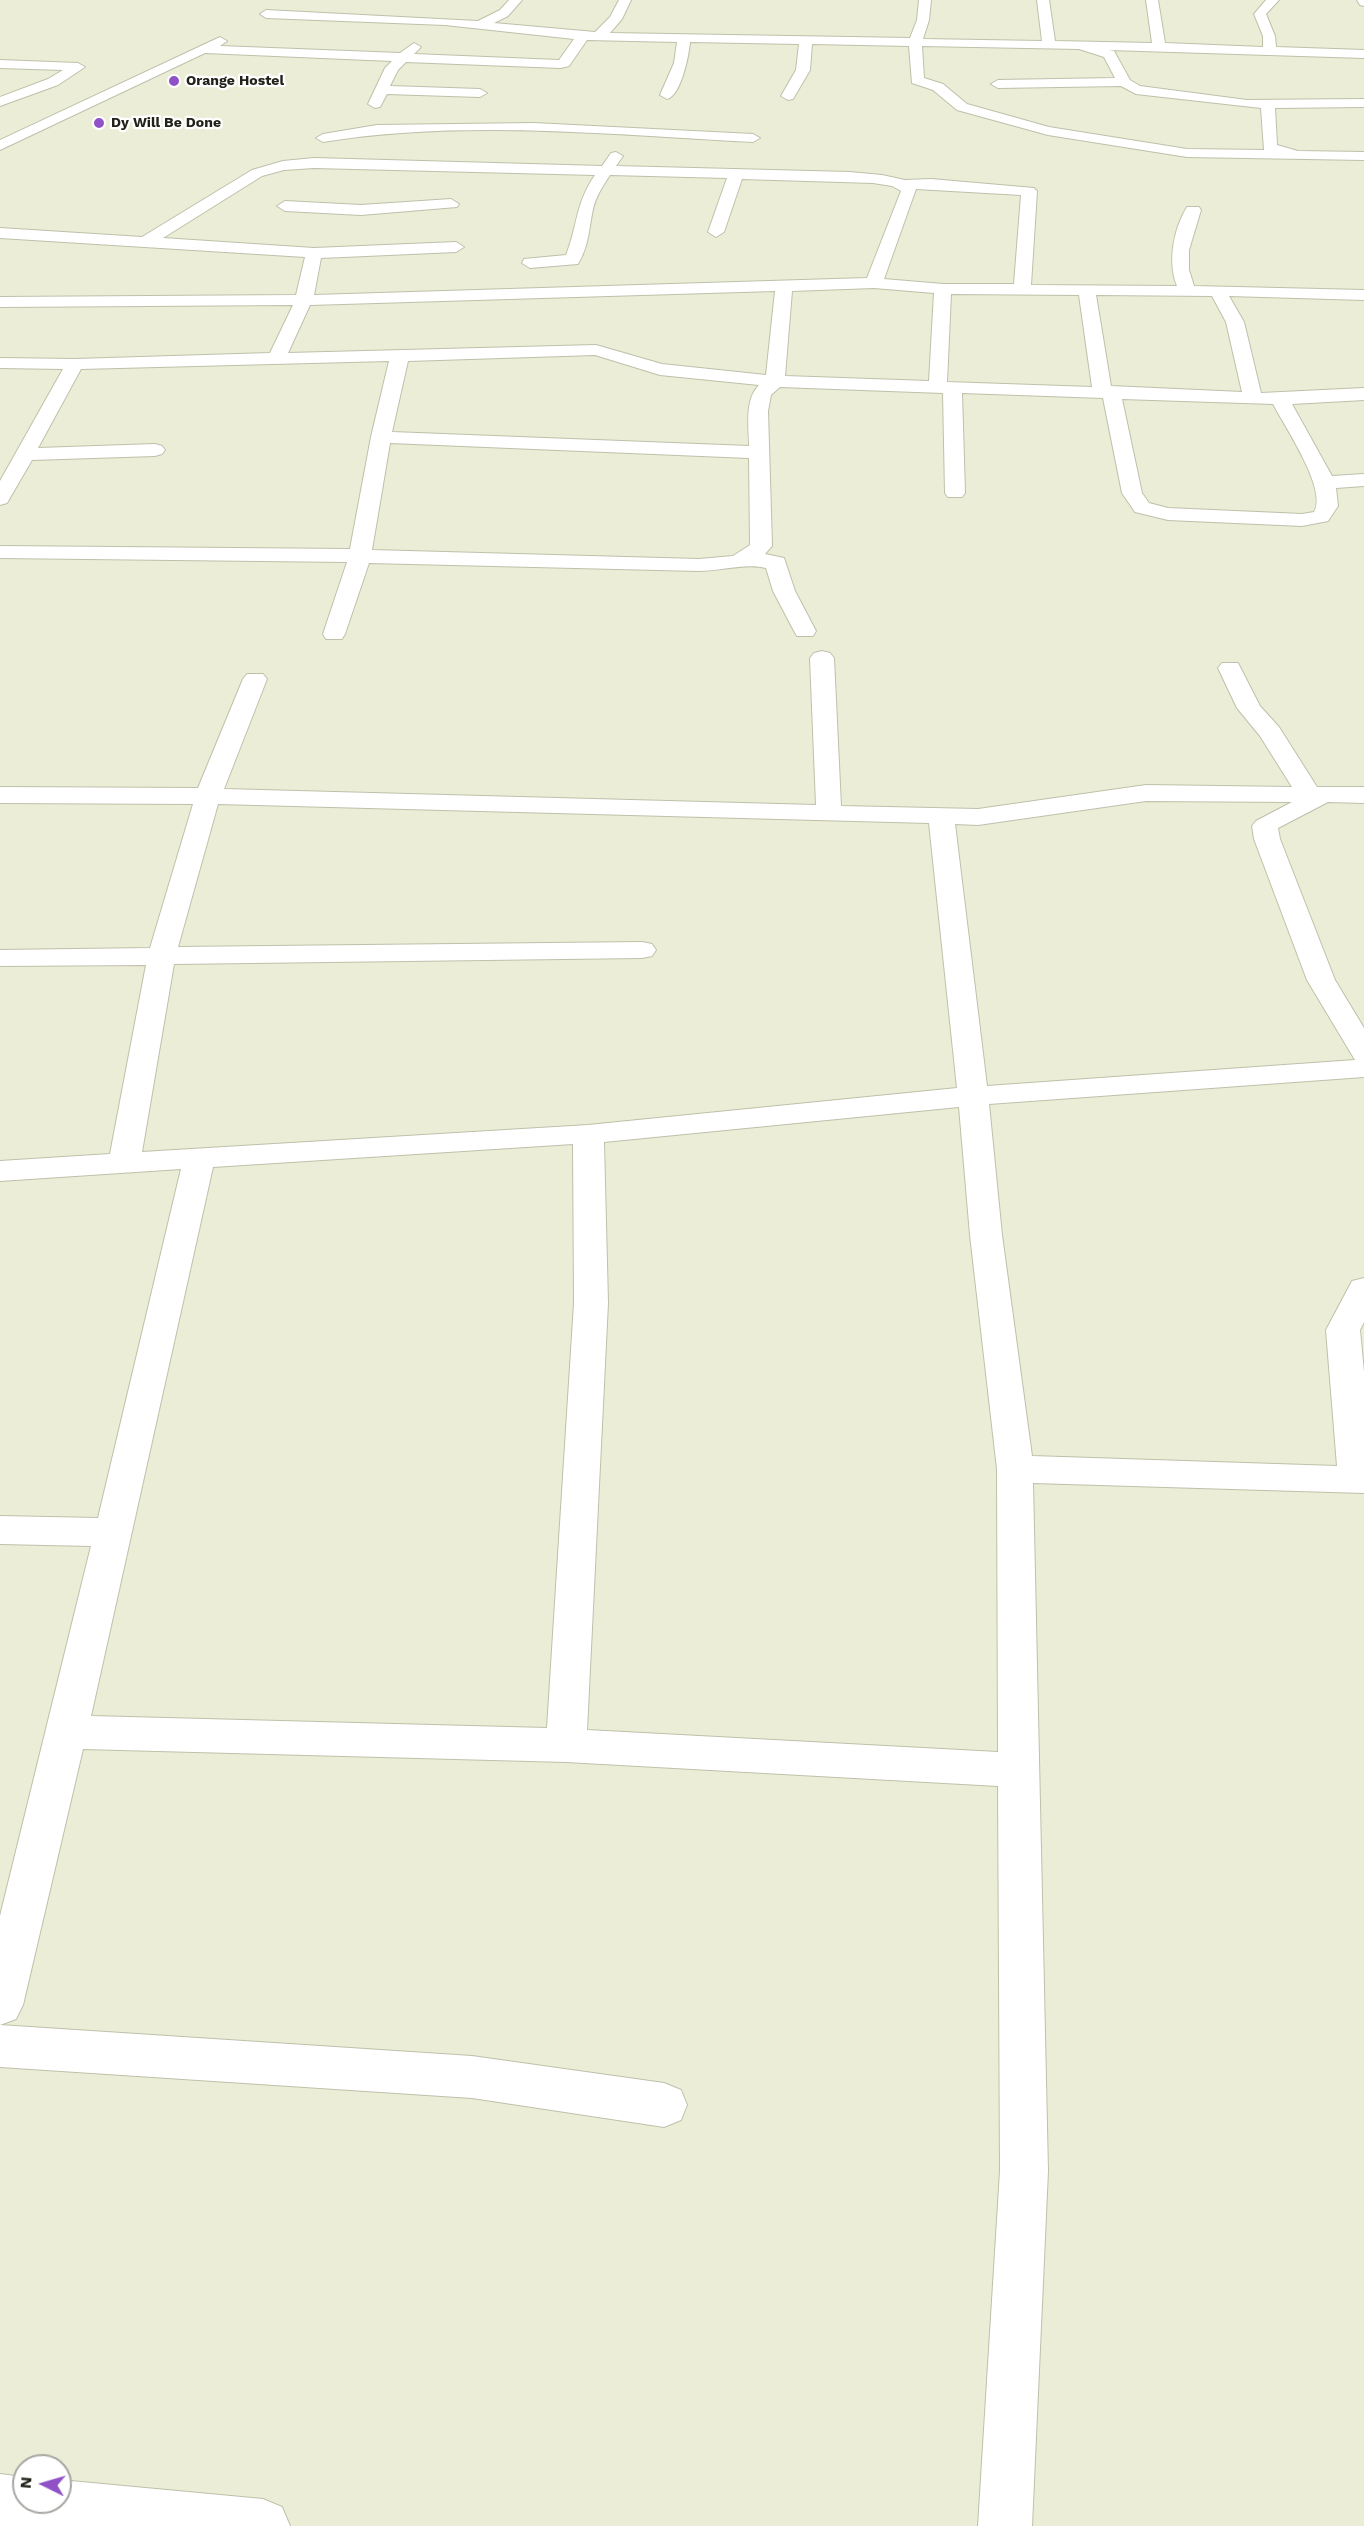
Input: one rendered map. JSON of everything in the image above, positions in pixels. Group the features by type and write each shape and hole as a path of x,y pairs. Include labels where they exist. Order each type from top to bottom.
{"street":[{"path":"257,25 274,0"},
{"path":"483,23 504,13 516,0"},
{"path":"599,36 616,19 625,0"},
{"path":"925,0 923,20 915,42 917,80 938,87 962,107 1048,131 1186,153 1364,156"},
{"path":"1043,0 1049,46"},
{"path":"1152,0 1159,47"},
{"path":"1270,51 1269,36 1260,14 1273,0"},
{"path":"266,14 483,23 583,36 1159,47 1364,54"},
{"path":"284,70 334,16"},
{"path":"371,117 392,68 400,58 445,21"},
{"path":"201,49 561,64 583,36"},
{"path":"0,146 229,37"},
{"path":"667,95 681,63 684,38"},
{"path":"788,96 798,83 807,63 805,40"},
{"path":"1070,46 1109,54 1124,82 1136,90 1149,93 1269,104 1364,103"},
{"path":"0,64 78,67 53,81 0,102"},
{"path":"53,81 120,89"},
{"path":"998,84 1124,82"},
{"path":"382,90 480,93"},
{"path":"1269,104 1270,148 1298,155"},
{"path":"323,138 371,117 753,138"},
{"path":"530,263 572,260 581,238 585,208 591,192 632,133"},
{"path":"144,243 257,172 283,166 315,163 850,177 905,185 1029,191 1022,289"},
{"path":"285,206 361,210 450,206 462,168"},
{"path":"716,232 736,173"},
{"path":"874,283 909,190 905,185"},
{"path":"1187,290 1179,274 1180,244 1193,210"},
{"path":"0,233 314,253 456,247"},
{"path":"277,358 304,300 314,253"},
{"path":"0,302 304,300 874,283 943,289 1323,291 1364,295"},
{"path":"751,558 761,546 757,452 758,411 762,393 775,381 784,286"},
{"path":"943,289 945,386 955,493"},
{"path":"1087,290 1106,392 1132,494 1142,508 1168,514 1302,520 1321,517 1328,506 1325,482 1280,399"},
{"path":"1218,292 1235,322 1253,398"},
{"path":"0,363 75,364 596,350 684,373 775,381 1280,399 1364,394"},
{"path":"334,634 360,556 381,437 400,354"},
{"path":"0,499 20,448 75,364"},
{"path":"381,437 757,452"},
{"path":"20,448 155,450"},
{"path":"1325,482 1364,480"},
{"path":"0,552 360,556 699,565 732,563 751,558 776,563 784,591 805,630"},
{"path":"822,658 829,814"},
{"path":"1230,668 1249,708 1318,796"},
{"path":"124,1163 162,955 208,796 255,679"},
{"path":"0,795 208,796 978,817 1146,793 1364,795"},
{"path":"1318,796 1270,821 1265,826 1267,839 1321,980 1364,1053"},
{"path":"941,817 973,1096 986,1235 1015,1469 1019,1669 1017,1770 1024,2170 1005,2526"},
{"path":"0,958 642,950"},
{"path":"0,1171 588,1134 973,1096 1364,1068"},
{"path":"566,1745 591,1303 588,1134"},
{"path":"0,2005 67,1732 199,1160"},
{"path":"1015,1469 1360,1480 1343,1330 1364,1289"},
{"path":"0,1530 113,1532"},
{"path":"67,1732 566,1745 1017,1770"},
{"path":"0,2046 472,2077 664,2105"},
{"path":"0,2501 263,2526"}],"place":[{"name":"Orange Hostel","path":"174,81"},
{"name":"Dy Will Be Done","path":"99,123"}]}
